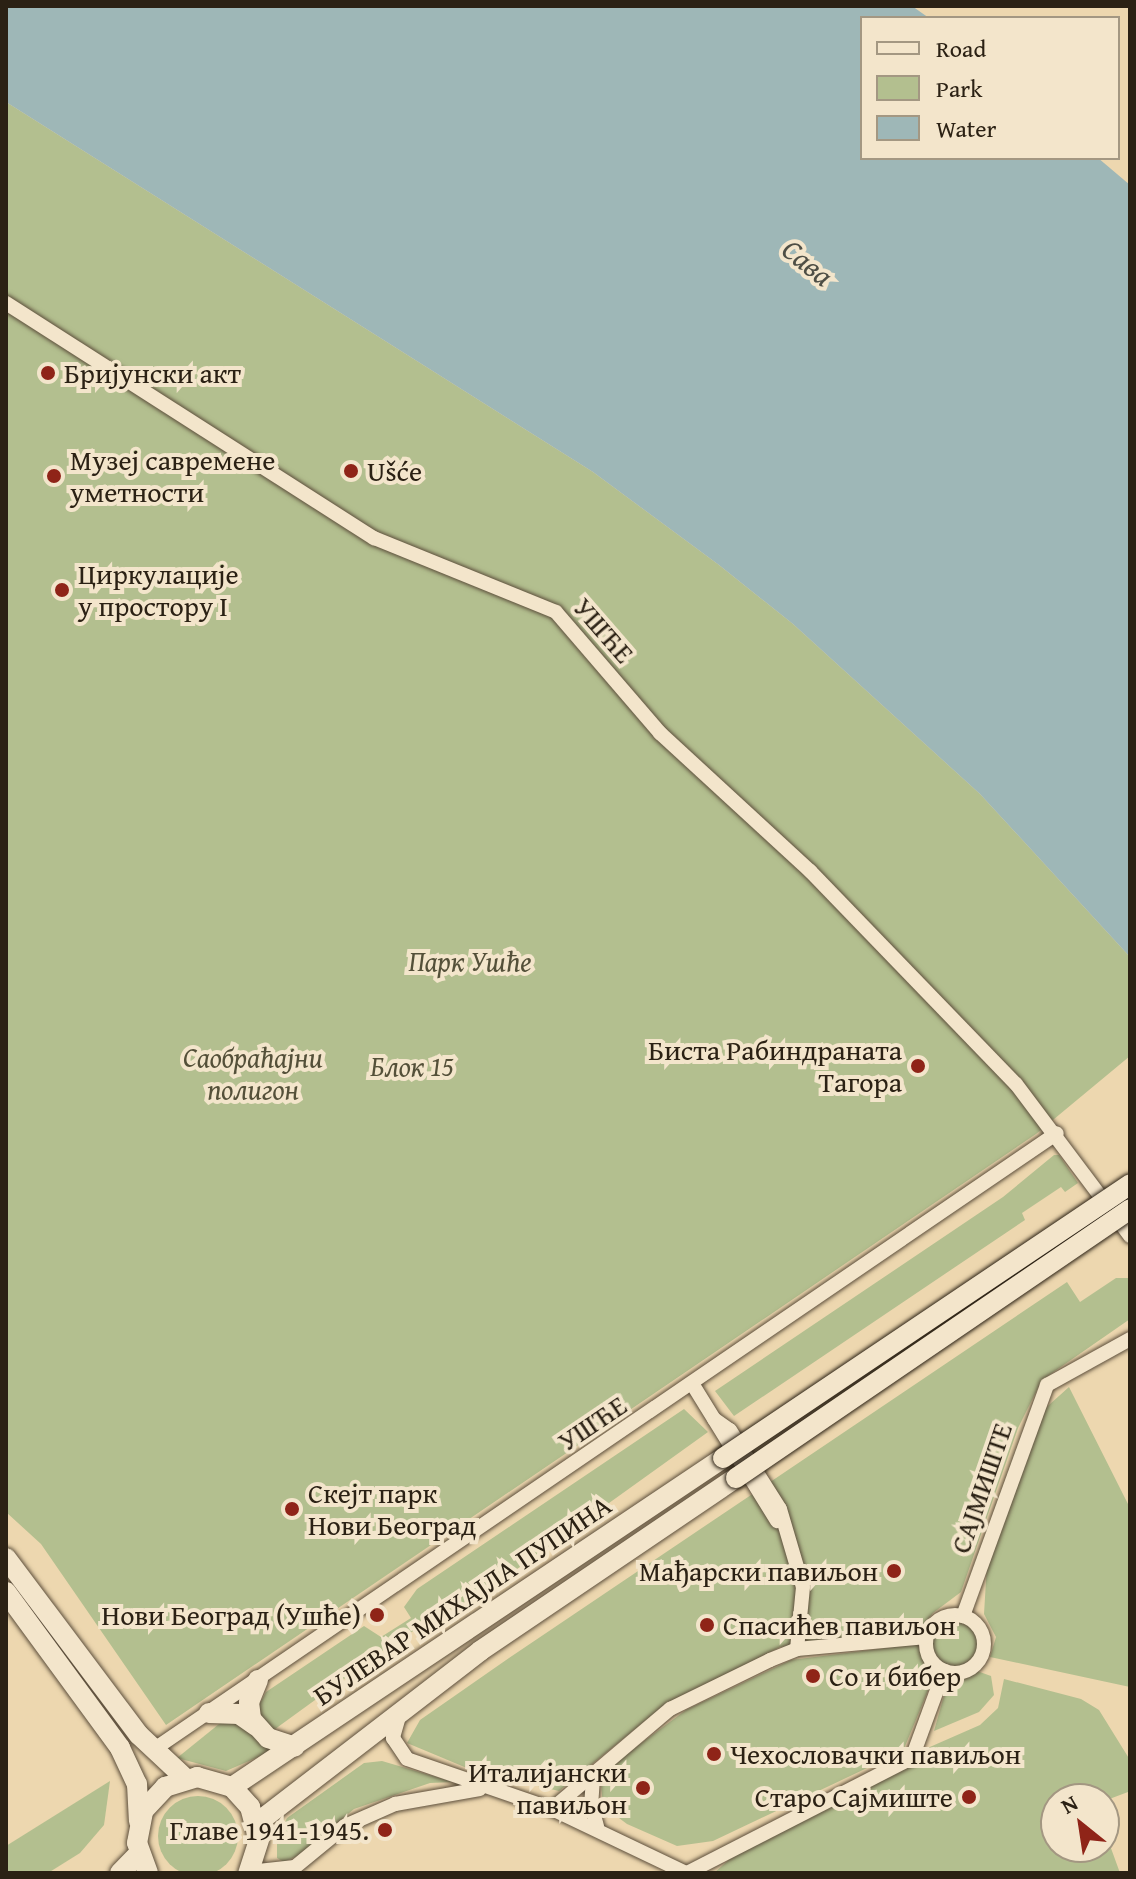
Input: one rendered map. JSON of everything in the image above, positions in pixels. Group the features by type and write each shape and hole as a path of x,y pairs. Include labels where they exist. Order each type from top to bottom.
{"main road":[{"name":"БУЛЕВАР МИХАЈЛА ПУПИНА","path":"232,1787 1130,1184"},
{"name":"БУЛЕВАР МИХАЈЛА ПУПИНА","path":"257,1823 480,1651 1130,1209"},
{"path":"6,1558 153,1750 185,1778"},
{"path":"6,1592 120,1748 137,1784 139,1853 148,1873"},
{"path":"256,1726 249,1702 258,1680"},
{"path":"209,1713 239,1714 276,1742 295,1747"},
{"path":"139,1821 156,1794 185,1778 209,1778 232,1787 245,1799 257,1823 258,1849 248,1872"},
{"path":"120,1873 139,1853"}],"street":[{"name":"УШЋЕ","path":"6,303 374,538 556,612 660,733 854,915 1016,1084 1057,1133 1130,1236"},
{"name":"УШЋЕ","path":"153,1750 693,1385 1057,1133"},
{"name":"САЈМИШТЕ","path":"963,1616 1036,1411 1052,1379 1091,1364 1130,1339"},
{"path":"693,1385 714,1419 730,1430 764,1481 786,1535 805,1604 797,1649"},
{"path":"963,1616 981,1630 982,1653 968,1669 944,1671 931,1661 926,1637 940,1618 963,1616"},
{"path":"552,1809 593,1778 678,1703 797,1649 926,1637"},
{"path":"400,1712 393,1734 402,1755 485,1789 552,1809 597,1827 686,1873 912,1758 944,1671"},
{"path":"593,1778 591,1804 597,1827"},
{"path":"248,1872 295,1867 345,1826 395,1804 485,1789"}],"green space":[{"name":"Парк Ушће","path":"6,102 593,472 719,565 793,624 980,794 1130,957 1130,1056 1036,1134 166,1725 41,1544 6,1512"},
{"path":"1054,1155 1059,1155 1078,1183 1065,1192 1061,1187 1022,1213 1025,1220 734,1416 715,1391 1003,1197"},
{"path":"1116,1278 1130,1278 1130,1319 1042,1380 1018,1428 961,1592 933,1613 919,1631 780,1647 662,1707 559,1791 474,1771 407,1743 420,1720 1067,1282 1080,1302"},
{"path":"1069,1387 1130,1508 1130,1687 990,1657 996,1637 984,1614 987,1564 1040,1413"},
{"path":"684,1409 708,1432 492,1587 399,1639 271,1732 261,1722 259,1705 266,1692 364,1626 381,1637 411,1618 404,1607 417,1589"},
{"path":"955,1620 972,1627 979,1644 972,1661 955,1668 938,1661 931,1644 938,1627"},
{"path":"918,1644 925,1666 935,1674 903,1751 713,1841 677,1846 627,1824 603,1806 601,1784 613,1764 686,1710 791,1660"},
{"path":"977,1671 991,1676 994,1695 979,1712 934,1731 949,1678"},
{"path":"1004,1679 1081,1699 1099,1710 1130,1760 1128,1792 1120,1795 1120,1783 1040,1783 1040,1863 1116,1863 1120,1873 714,1873 732,1857 912,1765 923,1750 980,1725 998,1708"},
{"path":"224,1720 235,1721 272,1751 226,1771 177,1758"},
{"path":"382,1761 453,1782 430,1783 354,1809 297,1856 284,1862 277,1858 277,1838 287,1818 364,1763"},
{"path":"110,1781 104,1825 80,1853 48,1873 6,1873 6,1846"},
{"path":"198,1796 213,1799 226,1808 235,1821 238,1836 235,1851 226,1864 213,1873 198,1876 183,1873 170,1864 161,1851 158,1836 161,1821 170,1808 183,1799"}],"water":[{"name":"Сава","path":"6,6 912,6 926,16 860,16 860,160 1100,160 1130,185 1130,957 980,794 793,624 719,565 593,472 6,102"}],"place":[{"name":"Бријунски акт","path":"48,373"},
{"name":"Ušće","path":"351,471"},
{"name":"Музеј савремене уметности","path":"54,476"},
{"name":"Циркулације у простору I","path":"62,590"},
{"name":"Биста Рабиндраната Тагора","path":"918,1066"},
{"name":"Скејт парк Нови Београд","path":"292,1509"},
{"name":"Мађарски павиљон","path":"894,1571"},
{"name":"Нови Београд (Ушће)","path":"377,1615"},
{"name":"Спасићев павиљон","path":"707,1625"},
{"name":"Со и бибер","path":"813,1676"},
{"name":"Чехословачки павиљон","path":"714,1754"},
{"name":"Италијански павиљон","path":"643,1788"},
{"name":"Старо Сајмиште","path":"969,1797"},
{"name":"Главе 1941-1945.","path":"385,1830"}],"park label":[{"name":"Блок 15","path":"412,1066"},
{"name":"Саобраћајни полигон","path":"253,1073"}]}
